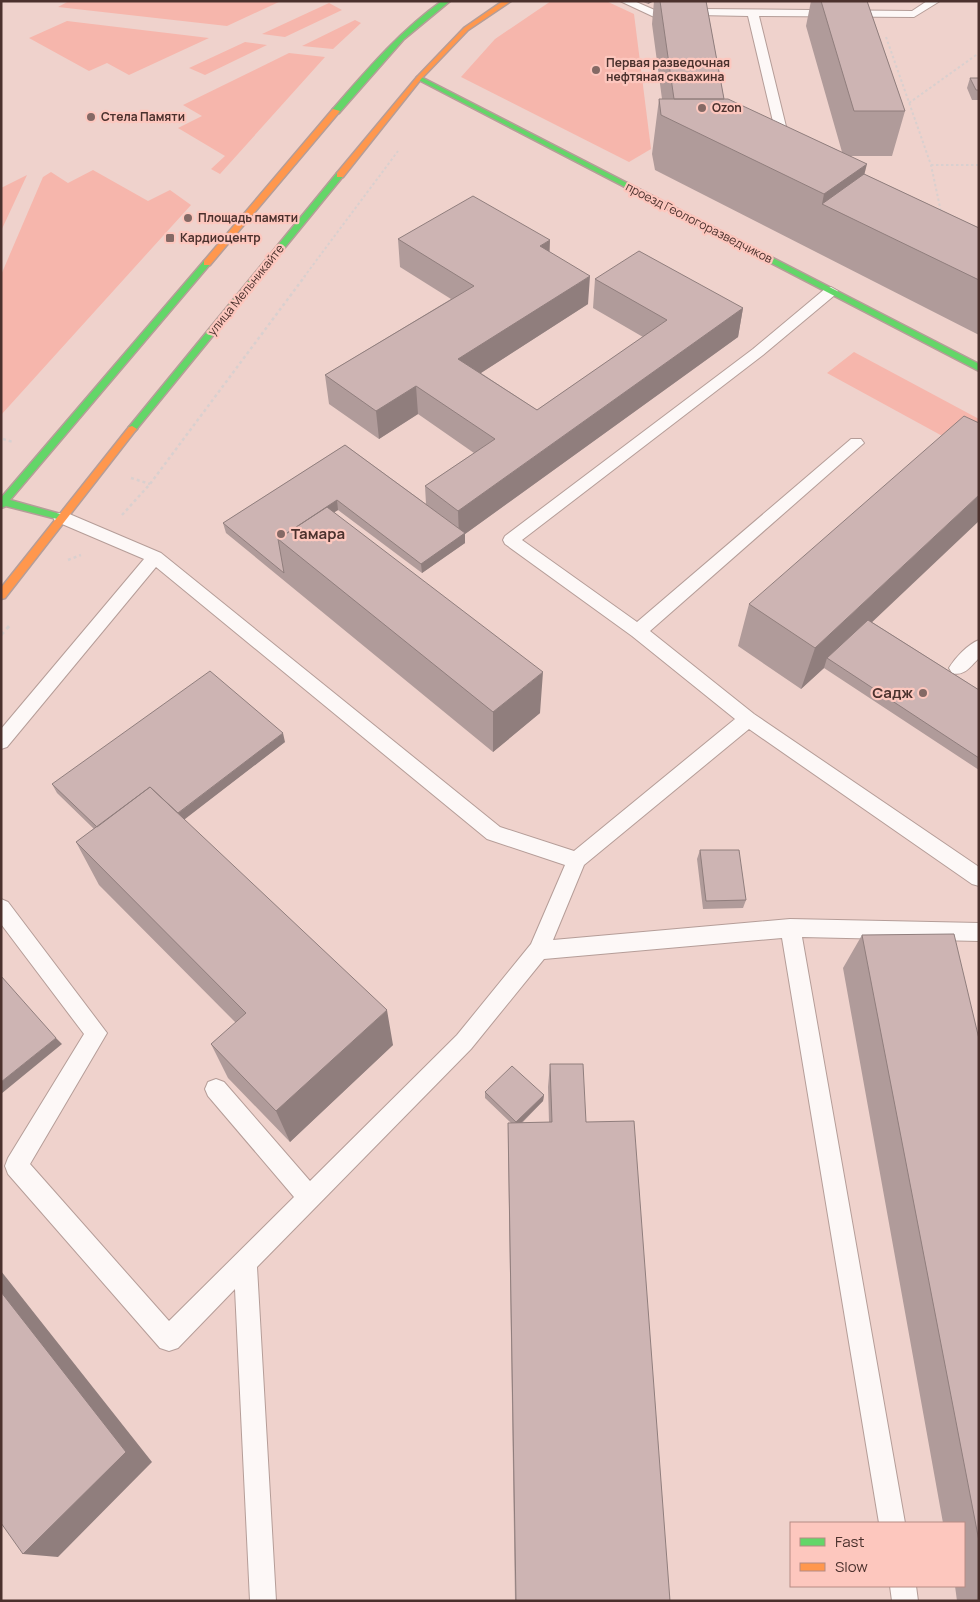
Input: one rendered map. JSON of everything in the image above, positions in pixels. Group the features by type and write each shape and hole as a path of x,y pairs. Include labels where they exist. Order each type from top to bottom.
{"main road":[{"path":"61,517 2,503 379,60 426,15 447,1"},
{"name":"улица Мельникайте","path":"1,595 61,517 419,78 466,29 508,1"},
{"name":"проезд Геологоразведчиков","path":"419,78 979,368"}],"lane":[{"path":"625,1 664,19 698,12 914,14 935,1"},
{"path":"698,12 715,1"},
{"path":"753,13 787,156"},
{"path":"831,291 758,352 511,540 638,631 748,719 979,878"},
{"path":"638,631 856,443"},
{"path":"61,517 154,557 494,834 577,860"},
{"path":"1,742 154,557"},
{"path":"958,668 979,647"},
{"path":"1,908 96,1032 16,1166 169,1339 464,1042 539,950 577,860 748,719"},
{"path":"539,950 790,928 979,932"},
{"path":"790,928 892,1522"},
{"path":"216,1089 310,1199"},
{"path":"245,1262 263,1601"},
{"path":"903,1587 905,1601"}],"path":[{"path":"877,13 931,165 942,218"},
{"path":"909,103 979,53"},
{"path":"67,560 90,552 150,484 399,150"},
{"path":"931,165 979,166"},
{"path":"1,635 13,620"}],"shaded area":[{"path":"69,1 281,1 227,26 58,7"},
{"path":"551,1 606,1 634,14 651,149 629,162 461,77 495,39"},
{"path":"329,3 342,10 285,37 262,34"},
{"path":"355,20 361,23 333,49 302,46"},
{"path":"67,21 209,38 129,75 107,63 89,71 29,38"},
{"path":"245,42 267,45 205,75 189,68"},
{"path":"289,53 325,57 220,174 211,169 225,156 178,128 202,116 183,105"},
{"path":"93,170 148,201 170,190 191,205 1,415 1,275 43,177 51,172 68,183"},
{"path":"27,175 1,231 1,188"},
{"path":"854,352 979,419 979,456 827,373"}],"building":[{"path":"660,1 706,1 724,99 674,99"},
{"path":"821,1 867,1 905,111 854,111"},
{"path":"970,78 979,78 979,90 976,90"},
{"path":"659,99 728,99 867,164 824,194 661,115"},
{"path":"864,174 979,228 979,280 822,204"},
{"path":"473,196 550,240 540,246 590,276 458,359 537,410 667,320 595,279 639,251 743,308 458,511 425,486 495,439 416,386 376,411 325,375 474,286 398,239"},
{"path":"964,416 979,423 979,495 815,648 749,604"},
{"path":"345,445 465,533 421,564 337,500 278,539 284,573 223,523"},
{"path":"327,507 543,672 493,712 278,539"},
{"path":"868,620 979,690 979,758 827,658"},
{"path":"210,671 283,733 178,813 150,787 97,827 52,784"},
{"path":"150,787 387,1010 276,1111 211,1044 246,1013 76,842"},
{"path":"700,850 739,850 746,900 706,901"},
{"path":"954,934 979,1039 979,1541 862,935"},
{"path":"1,976 56,1038 1,1082"},
{"path":"550,1064 583,1064 586,1122 634,1121 670,1601 516,1601 508,1123 552,1122"},
{"path":"512,1066 544,1095 516,1122 485,1092"},
{"path":"1,1292 126,1452 23,1554 1,1523"}],"traffic: fast":[{"path":"336,111 374,66 402,38 431,12 447,1"},
{"path":"419,78 979,368"},
{"path":"132,429 340,175"},
{"path":"1,505 207,263"},
{"path":"1,501 61,517"}],"traffic: slow":[{"path":"340,175 419,78 466,29 508,1"},
{"path":"207,263 336,111"},
{"path":"1,595 132,429"}],"place":[{"name":"Первая разведочная нефтяная скважина","path":"596,70"},
{"name":"Ozon","path":"702,108"},
{"name":"Стела Памяти","path":"91,117"},
{"name":"Площадь памяти","path":"188,218"},
{"name":"Кардиоцентр","path":"170,238"},
{"name":"Тамара","path":"281,534"},
{"name":"Садж","path":"923,693"}]}
